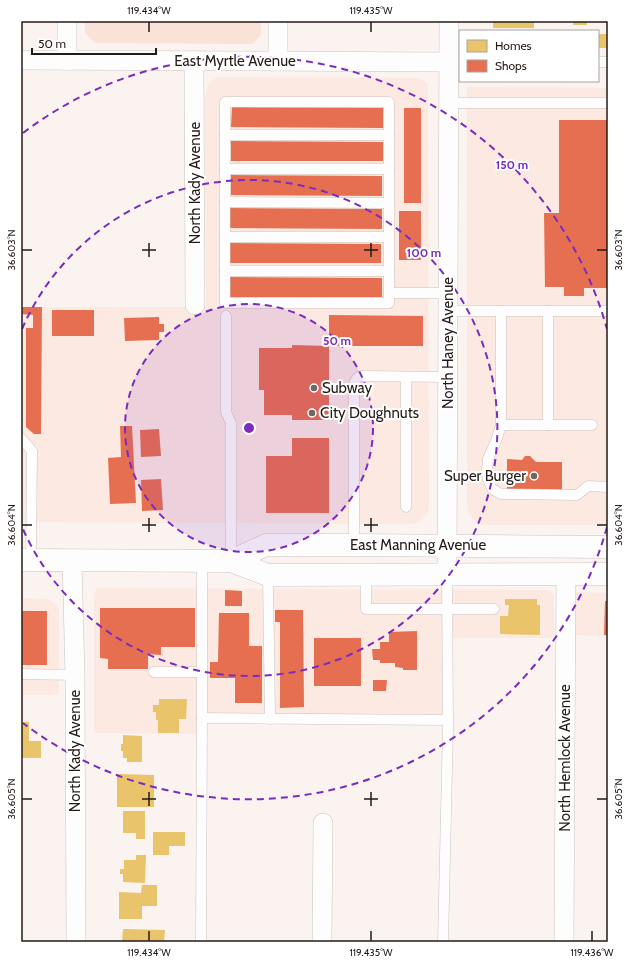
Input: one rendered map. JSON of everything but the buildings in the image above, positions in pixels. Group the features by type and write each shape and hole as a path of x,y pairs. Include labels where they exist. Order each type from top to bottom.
{"main road":[{"name":"East Manning Avenue","path":"231,561 266,545 608,547"},
{"name":"East Manning Avenue","path":"26,560 231,561 268,575 608,574"}],"street":[{"path":"67,21 67,60"},
{"path":"278,21 278,61"},
{"name":"North Haney Avenue","path":"447,575 449,103 455,62 449,21"},
{"name":"East Myrtle Avenue","path":"21,60 455,62"},
{"name":"North Kady Avenue","path":"194,61 195,305"},
{"name":"North Kady Avenue","path":"72,560 75,676 76,942"},
{"name":"North Hemlock Avenue","path":"564,942 566,574"},
{"path":"322,942 324,822"}],"lane":[{"path":"225,102 389,102 389,135 389,303 225,303 225,102"},
{"path":"449,103 608,103"},
{"path":"225,135 389,135"},
{"path":"225,169 389,169"},
{"path":"225,202 389,203"},
{"path":"225,237 389,237"},
{"path":"225,271 389,271"},
{"path":"389,293 501,311 608,311"},
{"path":"501,311 501,425 487,465 488,479 492,489 501,494 577,495 588,486 608,487"},
{"path":"548,311 548,425"},
{"path":"226,316 226,412 231,423 231,561"},
{"path":"354,545 354,384 358,377 362,376 448,377"},
{"path":"406,377 406,507"},
{"path":"501,425 592,425"},
{"path":"21,438 32,451 26,560"},
{"path":"201,942 202,561"},
{"path":"268,575 270,719"},
{"path":"366,575 366,609 494,610"},
{"path":"443,942 448,720 447,575"},
{"path":"154,672 202,672"},
{"path":"21,674 75,676"},
{"path":"202,718 448,720"}],"shaded area":[{"path":"85,21 261,21 261,35 253,44 95,43 85,33"},
{"path":"219,77 417,78 422,79 428,84 429,508 428,513 420,522 408,524 21,522 21,307 206,307 205,96 207,87 214,79"},
{"path":"467,87 608,88 608,525 482,525 473,520 467,508"},
{"path":"97,588 548,590 554,595 554,638 447,638 448,720 202,718 202,734 94,733 94,595"},
{"path":"574,592 608,593 608,636 574,635"},
{"path":"21,598 48,599 56,605 59,610 59,695 21,695"}],"place":[{"name":"Subway","path":"314,388"},
{"name":"City Doughnuts","path":"312,413"},
{"name":"Super Burger","path":"534,476"}]}
